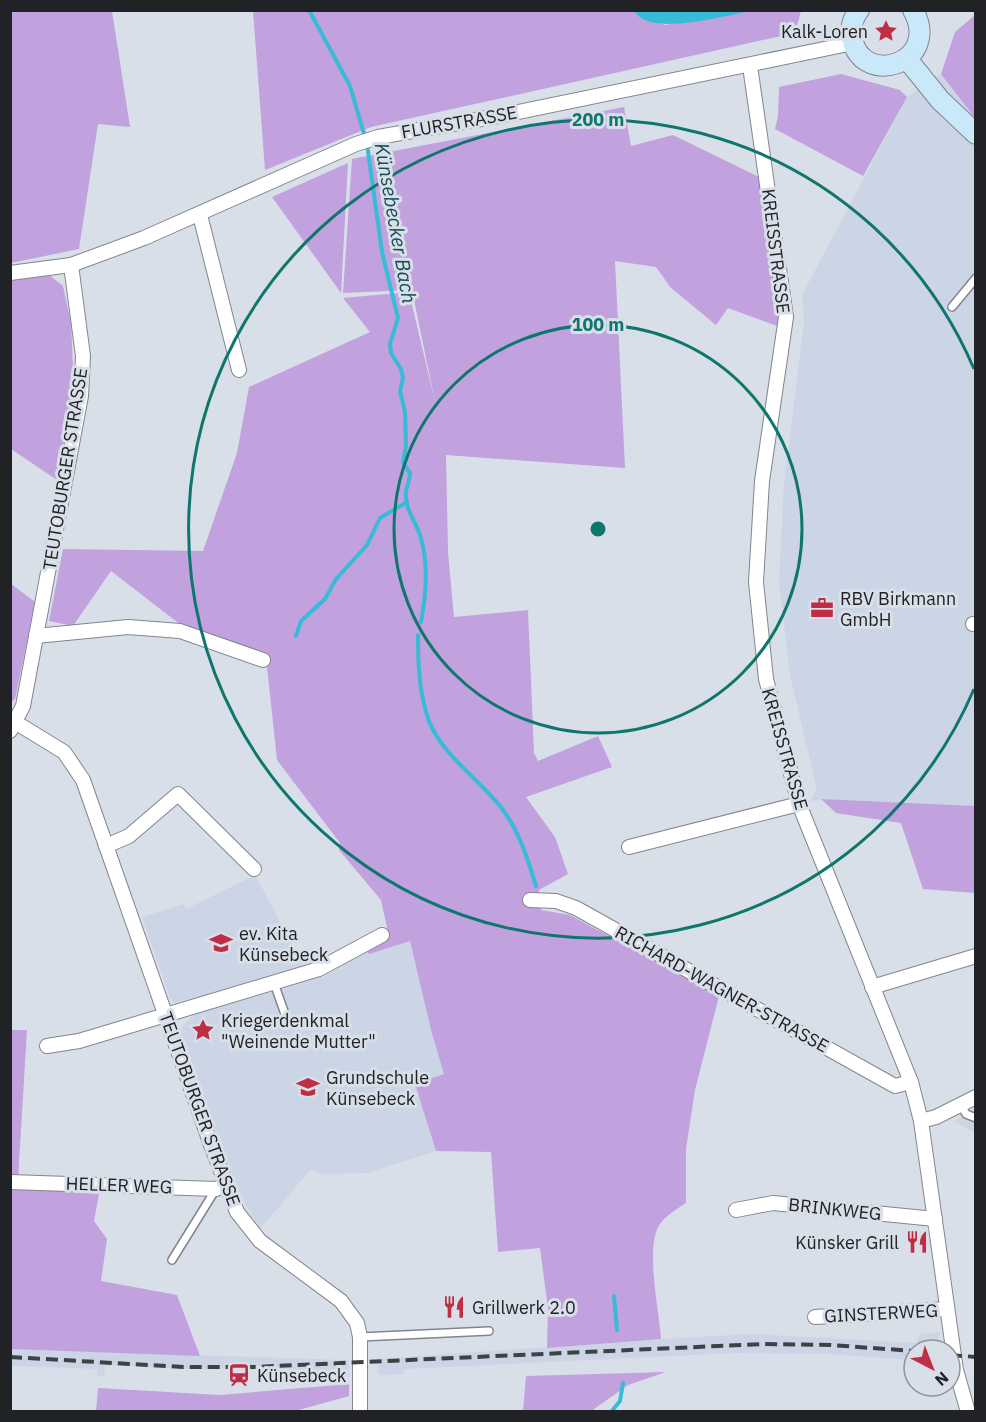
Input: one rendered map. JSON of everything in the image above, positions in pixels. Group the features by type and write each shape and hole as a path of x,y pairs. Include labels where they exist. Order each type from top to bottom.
{"street":[{"path":"859,10 852,22 853,43 867,60 877,65 888,66 907,59 919,40 920,13"},
{"name":"FLURSTRASSE","path":"10,273 71,265 200,215 356,144 378,137 504,115 853,43"},
{"path":"907,59 940,100 975,134"},
{"name":"KREISSTRASSE","path":"750,66 786,317 762,481 756,582 766,679 799,804 911,1082 921,1121 956,1370 968,1412"},
{"path":"200,215 239,370"},
{"name":"TEUTOBURGER STRASSE","path":"71,265 84,372 23,706 12,724 64,752 75,765 83,780 166,1014 221,1187 260,1241 340,1301 357,1323 361,1365 360,1412"},
{"path":"36,636 128,627 180,631 263,660"},
{"path":"106,846 129,836 178,794 254,869"},
{"path":"629,848 799,804"},
{"name":"RICHARD-WAGNER-STRASSE","path":"530,900 556,901 576,908 896,1086 911,1082"},
{"path":"47,1046 79,1041 319,969 382,935"},
{"path":"873,987 975,956"},
{"path":"921,1121 936,1117 975,1096"},
{"name":"HELLER WEG","path":"10,1182 221,1187"},
{"name":"BRINKWEG","path":"736,1210 773,1203 935,1220"},
{"name":"GINSTERWEG","path":"815,1317 947,1309"}],"lane":[{"path":"952,307 975,278"},
{"path":"274,982 286,1017"},
{"path":"961,1105 966,1114 975,1118"},
{"path":"172,1260 221,1187"},
{"path":"360,1337 489,1331"}],"shaded area":[{"path":"11,10 112,11 130,127 98,124 79,249 11,263"},
{"path":"634,10 637,15 665,25 752,11 801,11 795,33 371,127 265,170 253,11"},
{"path":"975,15 975,118 941,74 955,32"},
{"path":"841,74 900,90 907,97 863,176 775,129 779,87"},
{"path":"941,74 975,118 975,806 821,799 809,802 817,790 790,675 779,583 784,484 804,321 802,295 907,97"},
{"path":"624,107 631,146 673,135 759,177 779,311 777,326 728,308 716,325 671,288 656,267 615,261 625,468 446,455 448,553 454,617 528,610 534,753 538,761 598,736 612,767 526,797 555,837 568,874 539,890 541,910 570,915 719,996 695,1090 686,1149 686,1203 664,1220 658,1227 655,1238 653,1266 661,1339 547,1348 548,1308 540,1248 498,1252 491,1152 436,1151 415,1084 444,1074 410,941 369,954 367,951 389,937 381,900 339,850 340,843 277,760 266,657 181,625 111,571 73,626 49,621 63,549 203,551 237,453 249,387 370,332 343,298 409,292 435,402 412,290 343,293 352,159"},
{"path":"348,163 341,293 272,197"},
{"path":"48,274 63,286 71,323 74,391 57,480 11,449 11,279"},
{"path":"10,583 35,602 15,699 11,702"},
{"path":"821,799 975,806 975,893 923,889 901,823 836,813"},
{"name":"ev. Kita Künsebeck","path":"255,875 306,969 175,1003 170,998 142,917 183,904 186,909"},
{"name":"Grundschule Künsebeck","path":"410,941 431,1030 445,1074 415,1084 436,1151 367,1173 322,1174 311,1169 260,1229 241,1196 229,1168 181,1032 183,1025 195,1014 326,976 367,951 369,953"},
{"path":"10,1030 27,1030 18,1179 11,1178"},
{"path":"975,1109 975,1133 954,1121"},
{"path":"10,1187 99,1194 94,1221 107,1239 101,1281 177,1295 200,1356 11,1349"},
{"path":"941,1332 938,1338 918,1338 919,1334"},
{"path":"752,1334 902,1342 902,1359 828,1354 735,1353 405,1369 404,1374 380,1375 378,1371 379,1359"},
{"path":"10,1349 349,1360 349,1376 312,1377 311,1370 182,1369 104,1365 105,1377 97,1376 97,1369 11,1366"},
{"path":"666,1372 628,1385 593,1411 523,1411 526,1376"},
{"path":"349,1384 349,1396 295,1411 96,1411 98,1388 220,1395"}],"water":[{"path":"634,11 752,11 689,23 671,24 655,23 643,19"}],"waterway":[{"name":"Künsebecker Bach","path":"309,10 350,86 365,137"},
{"name":"Künsebecker Bach","path":"367,144 382,252 398,318 390,344 391,353 401,369 403,378 400,391 405,412 406,445 403,463 410,473 406,497 425,556 425,590 421,622"},
{"path":"296,636 301,621 325,599 336,579 367,545 380,518 407,502"},
{"name":"Künsebecker Bach","path":"418,635 420,679 429,721 451,755 492,796 507,815 522,844 536,886"},
{"name":"Künsebecker Bach","path":"614,1296 617,1330"},
{"name":"Künsebecker Bach","path":"611,1412 620,1401 623,1383"}],"railway":[{"path":"10,1357 183,1367 254,1367 763,1344 830,1345 902,1350"},
{"path":"962,1356 976,1357"}],"place":[{"name":"Kalk-Loren","path":"886,31"},
{"name":"RBV Birkmann GmbH","path":"822,608"},
{"name":"ev. Kita Künsebeck","path":"221,943"},
{"name":"Kriegerdenkmal \"Weinende Mutter\"","path":"203,1030"},
{"name":"Grundschule Künsebeck","path":"308,1087"},
{"name":"Künsker Grill","path":"917,1242"},
{"name":"Grillwerk 2.0","path":"454,1307"},
{"name":"Künsebeck","path":"239,1375"}]}
